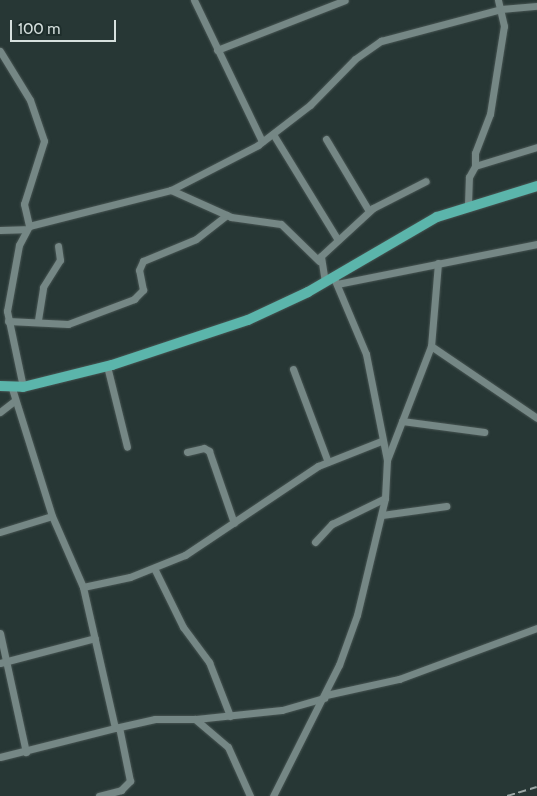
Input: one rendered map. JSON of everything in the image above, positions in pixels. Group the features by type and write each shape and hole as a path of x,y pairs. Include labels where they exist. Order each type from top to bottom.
{"main road":[{"path":"0,386 18,388 107,366 248,320 332,280 437,217 468,204 537,186"}],"street":[{"path":"194,0 262,141"},
{"path":"218,50 344,0"},
{"path":"468,204 469,177 475,166 475,153 490,114 504,26 498,0"},
{"path":"0,230 26,227 171,190 273,134 381,41 516,4 537,6"},
{"path":"0,51 30,100 44,141 24,204 26,227 8,321 18,388 14,401 0,412"},
{"path":"273,134 338,240"},
{"path":"326,139 369,211"},
{"path":"475,166 537,147"},
{"path":"319,261 369,211 426,181"},
{"path":"171,190 227,215 281,224 319,261 332,280 366,354 381,441 387,460 386,498 357,616 325,696 273,796"},
{"path":"8,321 38,320 68,324 138,297 143,290 139,270 143,261 196,239 227,215"},
{"path":"332,280 438,263 537,244"},
{"path":"38,320 43,287 60,260 58,246"},
{"path":"387,460 431,346 438,263"},
{"path":"431,346 537,418"},
{"path":"107,366 127,447"},
{"path":"293,369 328,462"},
{"path":"14,401 52,516 83,587 130,781 121,790 99,796"},
{"path":"402,421 484,432"},
{"path":"83,587 154,568 201,546 328,462 381,441"},
{"path":"187,452 204,448 209,451 234,523"},
{"path":"315,542 332,524 386,498"},
{"path":"382,515 446,506"},
{"path":"0,532 52,516"},
{"path":"154,568 183,627 209,662 230,716"},
{"path":"0,757 155,719 195,719 230,716 399,679 537,628"},
{"path":"0,633 8,661 26,752"},
{"path":"0,663 95,638"},
{"path":"195,719 228,747 250,796"}],"railway":[{"path":"507,796 537,787"}]}
